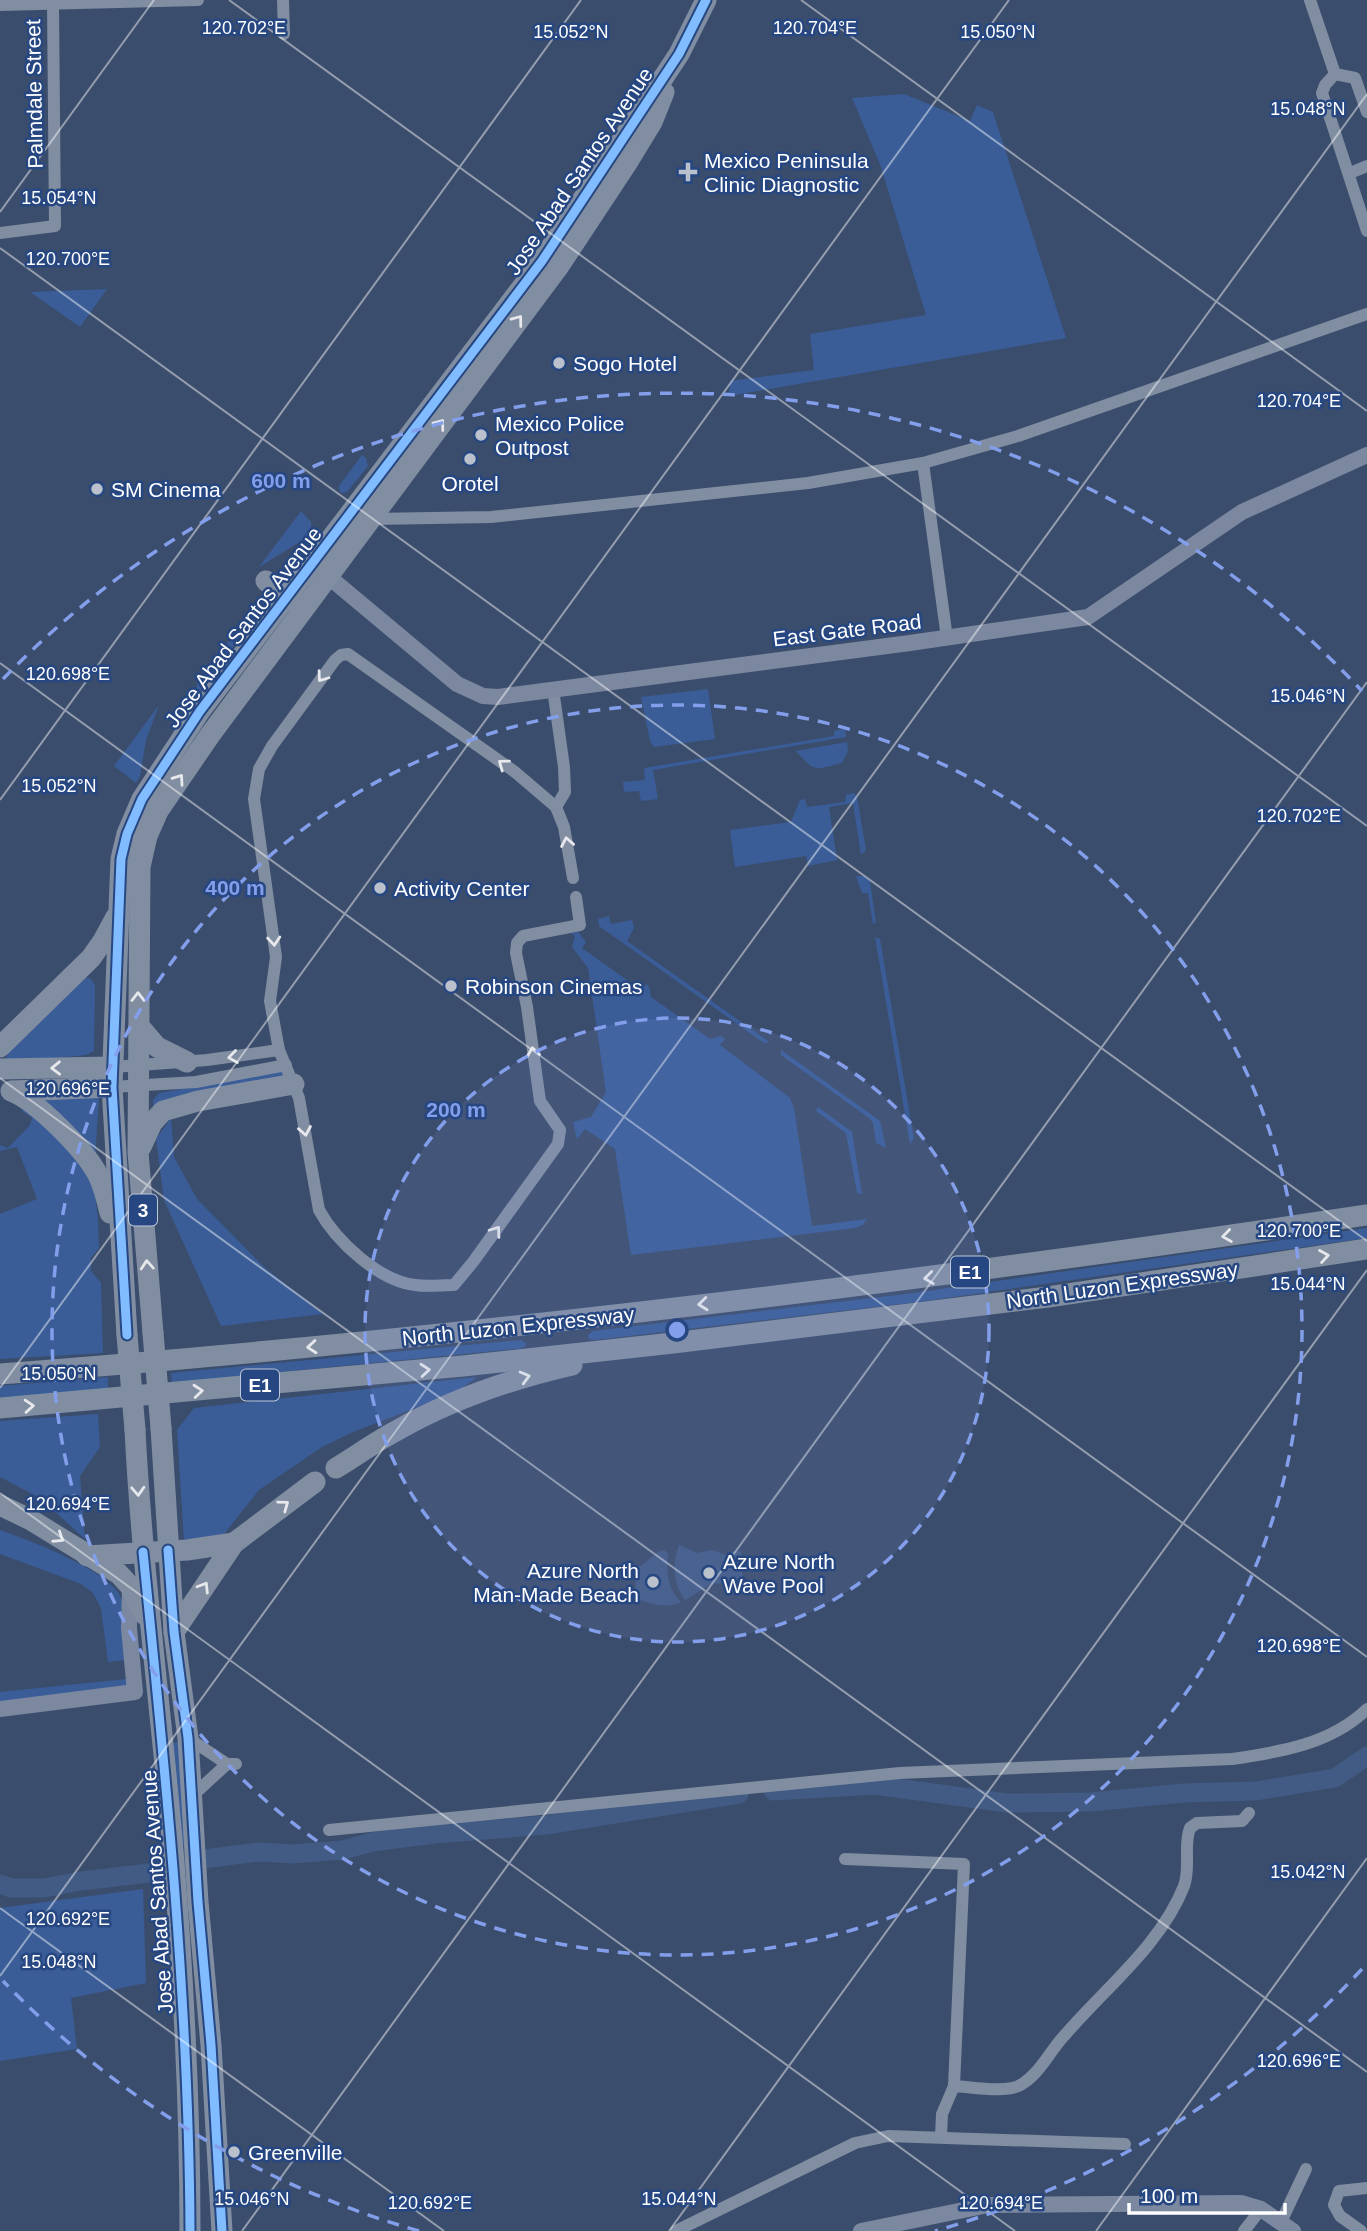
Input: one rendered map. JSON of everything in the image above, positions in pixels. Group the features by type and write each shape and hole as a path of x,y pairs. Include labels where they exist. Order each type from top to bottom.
{"highway":[{"name":"Jose Abad Santos Avenue","path":"190,2231 186,2051 177,1900 144,1558 127,1335 112,1077 123,848 142,799 200,711 292,599 470,369 652,121 679,54 706,0"},
{"name":"Jose Abad Santos Avenue","path":"222,2231 188,1738 174,1632 161,1428 138,1152 140,867 144,845 158,811 210,735 372,519 415,458 470,369"},
{"path":"210,735 224,698 292,599 362,515 415,458"},
{"path":"266,581 292,599"},
{"path":"0,1047 91,958 107,936 118,912"},
{"path":"139,1026 157,1047 187,1062"},
{"path":"0,1069 112,1077"},
{"path":"138,1152 152,1123 163,1111 290,1075"},
{"path":"5,1092 112,1077"},
{"path":"5,1092 21,1095 40,1108 93,1166 104,1189 123,1270"},
{"name":"North Luzon Expressway","path":"2,1374 459,1334 572,1321 976,1272 1367,1215"},
{"name":"North Luzon Expressway","path":"0,1408 436,1369 673,1343 1048,1297 1367,1250"},
{"path":"336,1468 406,1425 492,1387 565,1367 673,1343"},
{"path":"174,1632 234,1543 315,1482"},
{"path":"0,1505 31,1520 119,1574 151,1627"},
{"path":"87,1556 144,1558 168,1549 187,1550 234,1543"},
{"path":"190,2201 220,2199"}],"street":[{"path":"0,5 198,0"},
{"path":"283,0 284,34"},
{"path":"1310,0 1335,74"},
{"name":"Palmdale Street","path":"0,233 55,226 53,4"},
{"path":"1335,74 1355,78 1367,112"},
{"path":"1335,74 1322,93 1367,231"},
{"path":"1350,173 1367,166"},
{"path":"372,519 491,517 808,483 923,463 1018,436 1367,314"},
{"name":"East Gate Road","path":"329,577 457,684 483,696 498,697 1088,617 1242,512 1367,456"},
{"path":"923,463 947,638"},
{"path":"573,878 564,827 556,807 515,772 354,656 341,655 272,746 258,769 254,799 276,957 270,1001 279,1050 299,1098 319,1210 327,1225 351,1251 397,1280 415,1285 454,1285 558,1144 560,1130 540,1101 527,1007 516,953 517,943 523,936 580,925 576,897"},
{"path":"553,689 565,792 556,807"},
{"path":"112,1077 138,1076 187,1062 279,1050"},
{"path":"112,1077 138,1076 196,1082 290,1075"},
{"path":"0,1709 135,1692 128,1628 129,1591 144,1558"},
{"path":"329,1830 900,1773 1232,1759 1315,1742 1345,1727 1367,1709"},
{"path":"188,1738 232,1764 191,1797"},
{"path":"954,2086 1011,2089 1023,2084 1044,2063 1063,2036 1118,1980 1171,1912 1187,1877 1190,1828 1197,1823 1242,1821 1249,1813"},
{"path":"845,1859 964,1864 954,2086 942,2114 941,2136"},
{"path":"676,2231 855,2143 888,2136 1125,2144"},
{"path":"861,2231 905,2226 988,2205 1241,2203 1261,2209 1287,2226 1306,2169"},
{"path":"1362,2231 1340,2216 1334,2204 1339,2191 1367,2188"},
{"path":"1244,2231 1261,2209"}],"shaded area":[{"path":"904,94 970,121 977,105 993,112 1066,338 729,396 730,381 814,370 810,334 926,315 880,164 852,98"},
{"path":"107,289 80,327 30,292"},
{"path":"362,455 368,466 347,492 340,493 339,486"},
{"path":"301,511 311,522 311,535 259,567"},
{"path":"264,606 193,701 197,685 245,619"},
{"path":"708,689 715,739 654,747 650,741 641,697"},
{"path":"159,705 146,740 140,776 136,783 114,766"},
{"path":"845,728 846,737 653,770 658,799 641,801 639,791 624,792 623,782 645,780 644,768 834,736 834,731"},
{"path":"847,742 848,751 842,763 825,767 812,766 796,751"},
{"path":"854,793 857,797 866,850 861,855 853,803 829,807 837,860 808,866 806,856 735,867 730,830 791,822 800,800 805,799 807,807 845,802 846,795"},
{"path":"856,876 864,876 870,881 876,923 873,924 868,893 862,893"},
{"path":"609,916 611,924 632,920 634,928 627,941 768,1041 767,1043 599,926 598,919"},
{"path":"578,932 586,942 582,948 641,990 646,984 649,986 651,997 710,1039 721,1036 725,1039 720,1045 790,1098 794,1108 812,1226 867,1219 863,1225 631,1255 615,1149 585,1129 577,1139 573,1122 591,1117 606,1092 588,968 572,947 575,936 571,933"},
{"path":"875,937 880,939 914,1139 910,1144"},
{"path":"84,977 91,979 95,986 94,1051 86,1055 12,1062 6,1059 8,1052"},
{"path":"781,1050 880,1121 886,1148 876,1143 873,1123 869,1118 781,1055"},
{"path":"283,1071 287,1075 156,1108 153,1106 153,1100 159,1093"},
{"path":"39,1098 99,1098 95,1159"},
{"path":"818,1107 852,1132 862,1194 857,1193 846,1133 816,1111"},
{"path":"31,1109 72,1152 85,1171 93,1190 98,1215 99,1248 91,1258 91,1271 101,1283 103,1353 0,1359 0,1214 37,1199 17,1147 0,1151 0,1145 8,1148 30,1125 32,1118 21,1110"},
{"path":"171,1118 174,1157 197,1199 265,1268 323,1314 221,1326 164,1200 156,1139"},
{"path":"1367,1228 1367,1238 917,1302 594,1340 589,1339 588,1335 593,1331 914,1293"},
{"path":"521,1340 527,1344 523,1348 172,1383 171,1373"},
{"path":"108,1377 108,1389 0,1398 0,1386"},
{"path":"477,1377 457,1392 353,1432 322,1447 259,1490 220,1539 184,1540 177,1430 194,1408"},
{"path":"98,1414 100,1447 80,1476 85,1539 40,1498 0,1477 0,1421"},
{"path":"0,1530 68,1558 103,1578 115,1589 123,1606 126,1660 108,1662 101,1608 93,1593 81,1584 0,1554"},
{"name":"Azure North Wave Pool","path":"679,1545 697,1553 712,1550 726,1555 741,1551 743,1582 711,1584 685,1600 675,1573"},
{"name":"Azure North Man-Made Beach","path":"664,1550 668,1554 671,1586 681,1602 665,1605 637,1599 634,1566 641,1566"},
{"path":"127,1679 128,1688 0,1703 0,1692"},
{"path":"178,1742 187,1845 182,1846 173,1743"},
{"path":"143,1889 146,1983 71,1998 77,2049 0,2061 0,1908"}],"waterway":[{"path":"773,1791 874,1785 1007,1803 1090,1802 1184,1793 1256,1791 1335,1778 1367,1756"},
{"path":"0,1884 11,1888 44,1888 158,1872 204,1859 258,1852 293,1854 343,1850 372,1842 546,1825 739,1794"}],"cycle path":[{"path":"127,1335 112,1087 121,859 127,834 142,799 200,711 542,261 679,54 706,0"},
{"path":"168,1550 174,1632 188,1738 222,2231"},
{"path":"143,1552 168,1806 181,1976 190,2231"}],"place":[{"name":"Mexico Peninsula Clinic Diagnostic","path":"688,172"},
{"name":"Sogo Hotel","path":"559,363"},
{"name":"Mexico Police Outpost","path":"481,435"},
{"name":"Orotel","path":"470,459"},
{"name":"SM Cinema","path":"97,489"},
{"name":"Activity Center","path":"380,888"},
{"name":"Robinson Cinemas","path":"451,986"},
{"name":"Azure North Wave Pool","path":"709,1573"},
{"name":"Azure North Man-Made Beach","path":"653,1582"},
{"name":"Greenville","path":"234,2152"}]}
